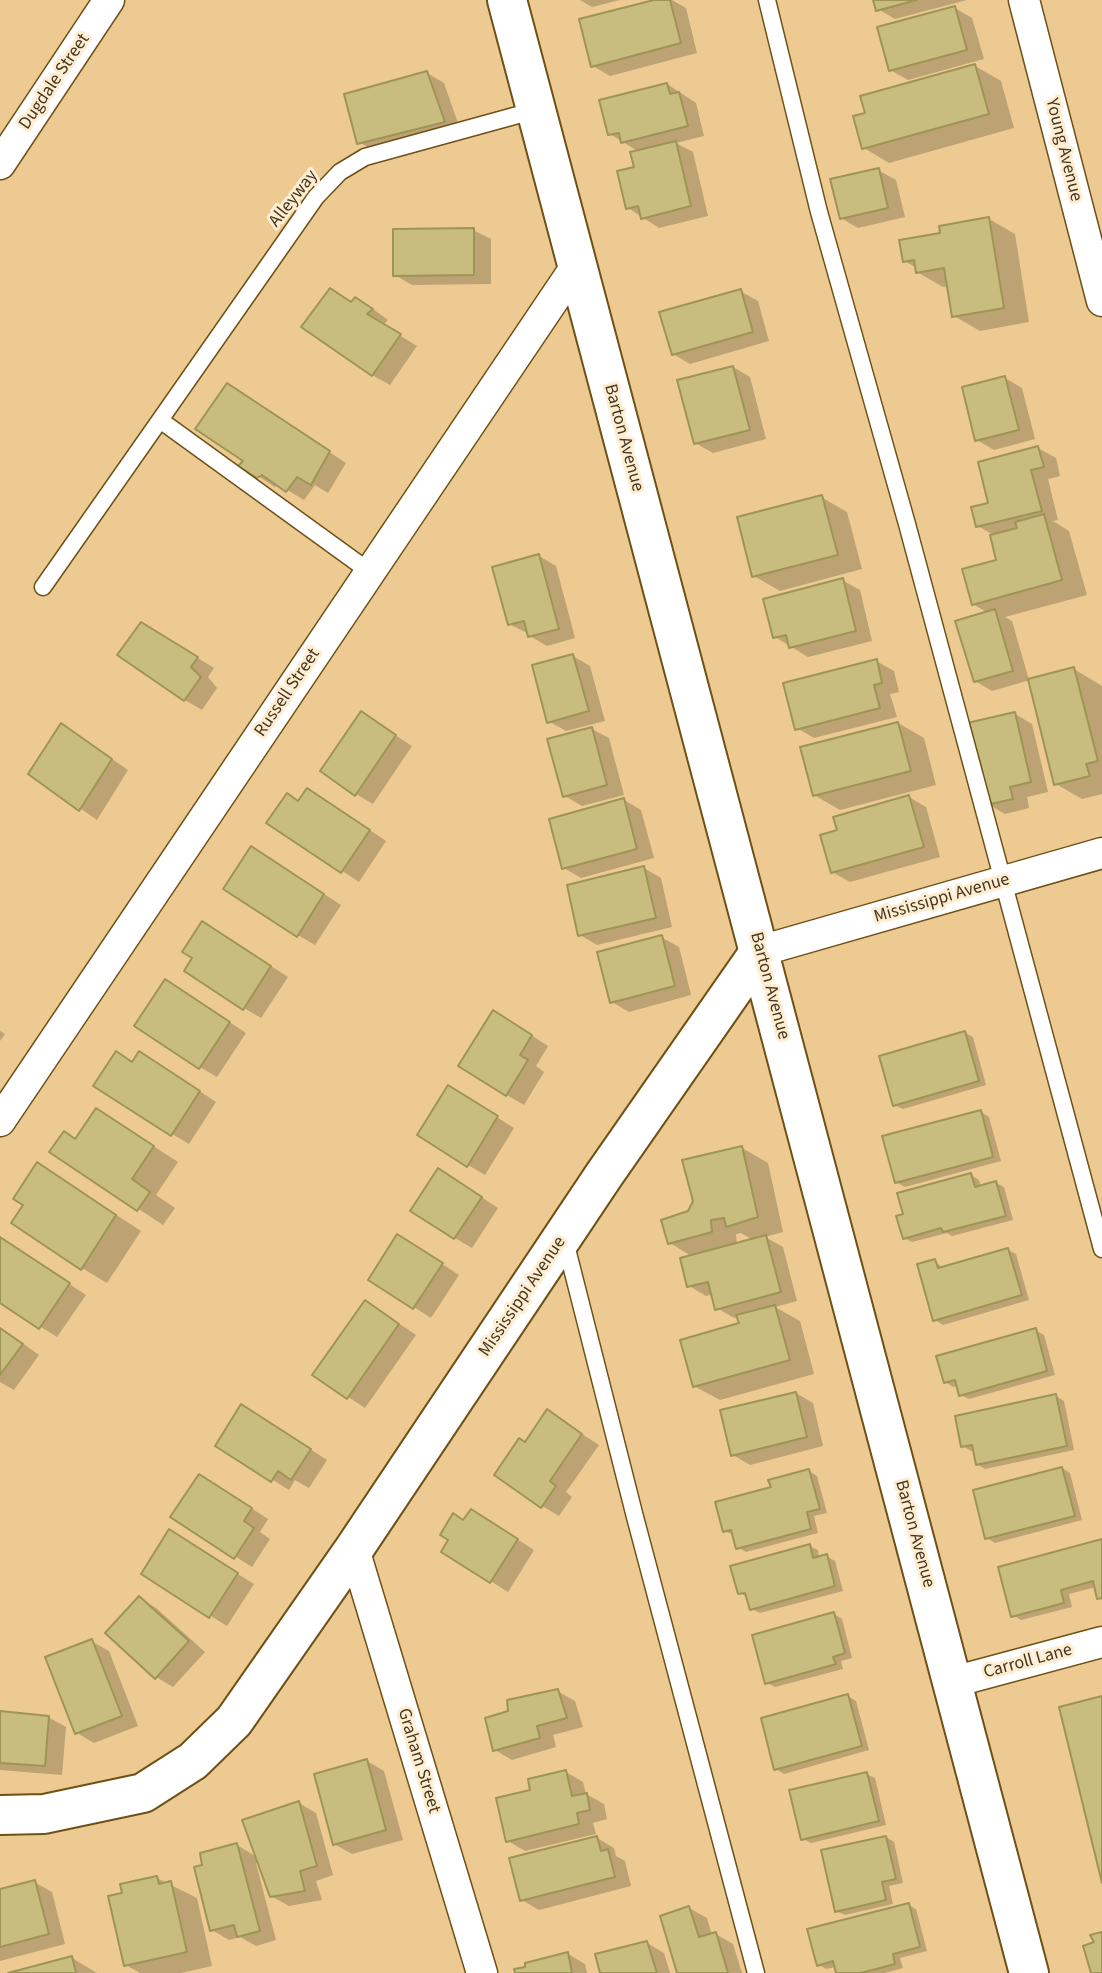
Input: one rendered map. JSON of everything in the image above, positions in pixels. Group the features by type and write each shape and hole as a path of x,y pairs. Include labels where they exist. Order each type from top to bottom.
{"main road":[{"name":"Barton Avenue","path":"507,0 1029,1973"},
{"name":"Mississippi Avenue","path":"0,1815 44,1814 143,1793 192,1760 234,1721 760,951"}],"street":[{"name":"Dugdale Street","path":"0,164 110,0"},
{"name":"Young Avenue","path":"1024,0 1102,301"},
{"name":"Russell Street","path":"0,1121 577,265"},
{"name":"Mississippi Avenue","path":"760,951 1102,853"},
{"name":"Graham Street","path":"354,1549 482,1973"},
{"name":"Carroll Lane","path":"953,1682 1102,1642"}],"lane":[{"path":"767,0 819,212 907,524 1102,1249"},
{"name":"Alleyway","path":"43,587 316,197 340,172 365,158 536,110"},
{"path":"160,420 370,572"},
{"path":"564,1236 635,1517 756,1973"}],"building":[{"path":"654,0 670,0 681,43 591,67 579,19"},
{"path":"873,0 917,0 876,11"},
{"path":"955,6 967,50 889,71 877,27"},
{"path":"975,64 989,114 862,149 853,116 865,113 860,96"},
{"path":"427,71 445,122 357,144 344,94"},
{"path":"667,83 670,94 679,92 688,126 621,143 619,133 608,135 599,100"},
{"path":"676,141 691,206 641,219 638,206 626,209 617,171 634,167 630,152"},
{"path":"879,168 888,208 840,219 830,179"},
{"path":"989,217 1004,308 952,317 944,268 916,273 914,260 903,262 899,240 940,233 939,226"},
{"path":"474,228 474,275 393,276 393,229"},
{"path":"330,288 351,302 355,297 373,309 367,314 401,334 372,376 301,327"},
{"path":"741,289 753,332 672,355 659,312"},
{"path":"733,366 750,430 694,444 677,380"},
{"path":"1005,376 1019,430 975,441 962,387"},
{"path":"227,383 330,451 311,485 297,477 286,492 262,475 257,478 238,466 243,461 195,429"},
{"path":"1038,446 1044,467 1031,470 1042,511 976,527 971,507 988,503 978,462"},
{"path":"822,495 838,555 752,577 737,517"},
{"path":"1044,514 1062,580 972,605 962,569 996,560 990,535 1017,528 1015,522"},
{"path":"539,554 559,629 528,637 524,621 508,625 492,567"},
{"path":"843,578 856,631 789,648 786,635 773,638 763,599"},
{"path":"995,609 1013,671 974,682 955,621"},
{"path":"141,622 198,657 191,667 201,677 184,701 117,655"},
{"path":"573,654 589,711 547,723 532,665"},
{"path":"877,659 882,683 874,685 880,708 795,730 783,683"},
{"path":"1074,667 1098,761 1086,764 1090,776 1054,785 1028,679"},
{"path":"361,711 396,735 355,796 320,771"},
{"path":"1015,712 1031,782 1010,787 1013,799 986,805 967,723"},
{"path":"898,722 911,771 813,796 800,747"},
{"path":"61,723 112,759 79,811 28,774"},
{"path":"592,727 607,785 563,797 547,739"},
{"path":"307,788 370,830 341,873 266,823 287,793 298,801"},
{"path":"909,795 924,847 831,873 820,835 837,830 833,817"},
{"path":"624,798 637,849 562,869 549,819"},
{"path":"251,846 324,894 297,937 223,889"},
{"path":"644,866 656,918 578,936 567,885"},
{"path":"202,921 271,966 243,1010 184,971 192,958 182,952"},
{"path":"662,935 675,986 610,1003 597,952"},
{"path":"165,979 230,1022 199,1069 134,1026"},
{"path":"493,1010 532,1035 520,1055 528,1060 506,1096 458,1066"},
{"path":"965,1031 979,1081 893,1106 879,1056"},
{"path":"116,1051 132,1062 139,1051 200,1091 171,1136 93,1086"},
{"path":"448,1085 498,1116 467,1167 417,1135"},
{"path":"96,1108 154,1146 132,1179 150,1192 137,1211 49,1152 64,1131 75,1139"},
{"path":"981,1110 993,1157 895,1183 882,1136"},
{"path":"742,1146 758,1217 726,1227 724,1218 711,1220 712,1232 668,1244 661,1220 688,1211 693,1201 682,1160"},
{"path":"37,1162 116,1215 81,1270 11,1223 23,1205 13,1199"},
{"path":"438,1168 482,1197 454,1239 410,1211"},
{"path":"971,1173 975,1187 996,1181 1006,1216 943,1232 941,1228 903,1239 896,1216 903,1214 897,1193"},
{"path":"397,1234 443,1263 413,1309 368,1280"},
{"path":"766,1235 781,1292 715,1310 708,1282 687,1287 680,1258"},
{"path":"0,1237 70,1283 39,1329 0,1303"},
{"path":"1008,1248 1022,1295 933,1321 917,1264 935,1259 938,1268"},
{"path":"365,1300 399,1324 347,1399 312,1375"},
{"path":"775,1305 790,1360 693,1387 680,1340 739,1323 736,1315"},
{"path":"0,1328 23,1344 0,1375"},
{"path":"1036,1328 1047,1371 959,1396 955,1380 944,1383 936,1356"},
{"path":"796,1392 807,1437 731,1456 720,1410"},
{"path":"1056,1394 1067,1446 976,1465 972,1445 961,1447 955,1416"},
{"path":"241,1404 311,1449 291,1480 278,1471 271,1482 215,1446"},
{"path":"547,1409 582,1434 550,1481 556,1486 541,1508 494,1475 519,1438 525,1442"},
{"path":"1062,1467 1075,1516 985,1539 973,1490"},
{"path":"809,1469 820,1509 807,1512 811,1529 736,1549 731,1530 723,1532 715,1502 771,1487 768,1480"},
{"path":"199,1474 252,1508 244,1521 254,1528 234,1559 170,1517"},
{"path":"471,1509 518,1539 490,1583 441,1552 448,1540 440,1535 453,1513 463,1520"},
{"path":"169,1529 238,1573 209,1618 141,1574"},
{"path":"1102,1539 1102,1598 1097,1599 1093,1581 1061,1590 1064,1603 1011,1617 998,1567"},
{"path":"810,1544 813,1558 827,1554 835,1586 750,1610 745,1593 738,1594 730,1566"},
{"path":"139,1596 189,1641 155,1679 105,1633"},
{"path":"834,1612 845,1653 833,1657 836,1664 765,1684 752,1635"},
{"path":"92,1639 122,1716 75,1734 45,1657"},
{"path":"558,1689 567,1718 537,1726 540,1738 493,1751 485,1718 508,1711 507,1700"},
{"path":"848,1694 862,1746 774,1770 761,1718"},
{"path":"1102,1696 1102,1883 1059,1707"},
{"path":"0,1711 49,1716 45,1766 0,1763"},
{"path":"367,1759 386,1830 333,1845 314,1774"},
{"path":"566,1770 572,1796 587,1793 590,1810 577,1813 579,1824 506,1842 496,1798 530,1790 528,1779"},
{"path":"867,1772 879,1821 801,1840 789,1790"},
{"path":"299,1801 317,1866 300,1871 305,1891 270,1897 242,1820"},
{"path":"597,1836 601,1851 608,1849 615,1877 520,1901 509,1858"},
{"path":"886,1836 896,1879 882,1882 886,1900 835,1912 821,1850"},
{"path":"237,1843 260,1931 237,1937 234,1925 210,1931 194,1867 202,1865 200,1853"},
{"path":"157,1876 159,1884 171,1881 187,1952 124,1966 108,1896 122,1893 120,1884"},
{"path":"35,1880 49,1934 0,1947 0,1889"},
{"path":"909,1903 920,1947 893,1954 895,1964 861,1973 836,1973 833,1961 817,1966 807,1929"},
{"path":"689,1906 699,1937 716,1932 728,1973 677,1973 660,1916"},
{"path":"1102,1932 1102,1973 1091,1973 1083,1946 1094,1942 1090,1935"},
{"path":"647,1941 657,1973 600,1973 595,1954"},
{"path":"568,1952 572,1973 515,1973 514,1969 525,1967 525,1963"},
{"path":"72,1956 76,1973 8,1973"}]}
